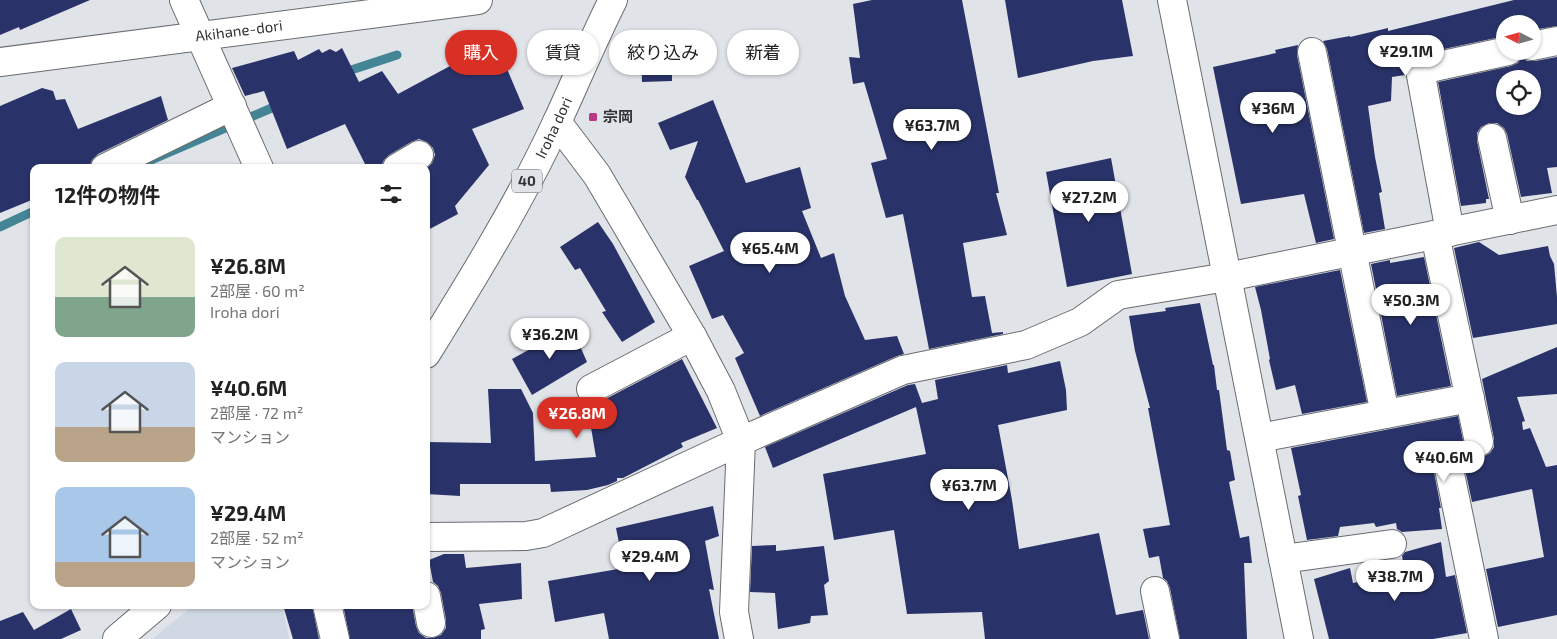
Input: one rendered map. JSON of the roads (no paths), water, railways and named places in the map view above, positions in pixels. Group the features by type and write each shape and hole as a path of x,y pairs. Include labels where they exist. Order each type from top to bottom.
{"street":[{"path":"184,0 257,164"},
{"name":"Akihane-dori","path":"0,62 478,0"},
{"name":"Iroha dori","path":"430,348 478,271 512,211 557,122 593,39 613,0"},
{"path":"1172,0 1300,639"},
{"path":"1541,44 1557,41"},
{"path":"1312,52 1385,414"},
{"path":"1479,442 1442,234 1420,70 1496,54"},
{"path":"114,164 233,110"},
{"path":"557,122 597,176 692,336 721,392 741,441 734,612 739,639"},
{"path":"1492,138 1510,220"},
{"path":"430,537 526,536 543,533 741,441 903,370 1026,345 1080,322 1118,295 1228,278 1557,210"},
{"path":"591,389 692,336"},
{"path":"1260,438 1470,398"},
{"path":"1448,464 1484,639"},
{"path":"1284,559 1392,544"},
{"path":"1155,591 1165,639"},
{"path":"117,639 152,609"},
{"path":"328,609 335,639"},
{"path":"428,609 430,624"}],"waterway":[{"path":"342,73 397,55"},
{"path":"144,163 281,104"},
{"path":"0,227 30,213"}],"place":[{"name":"宗岡","path":"593,117"}]}
